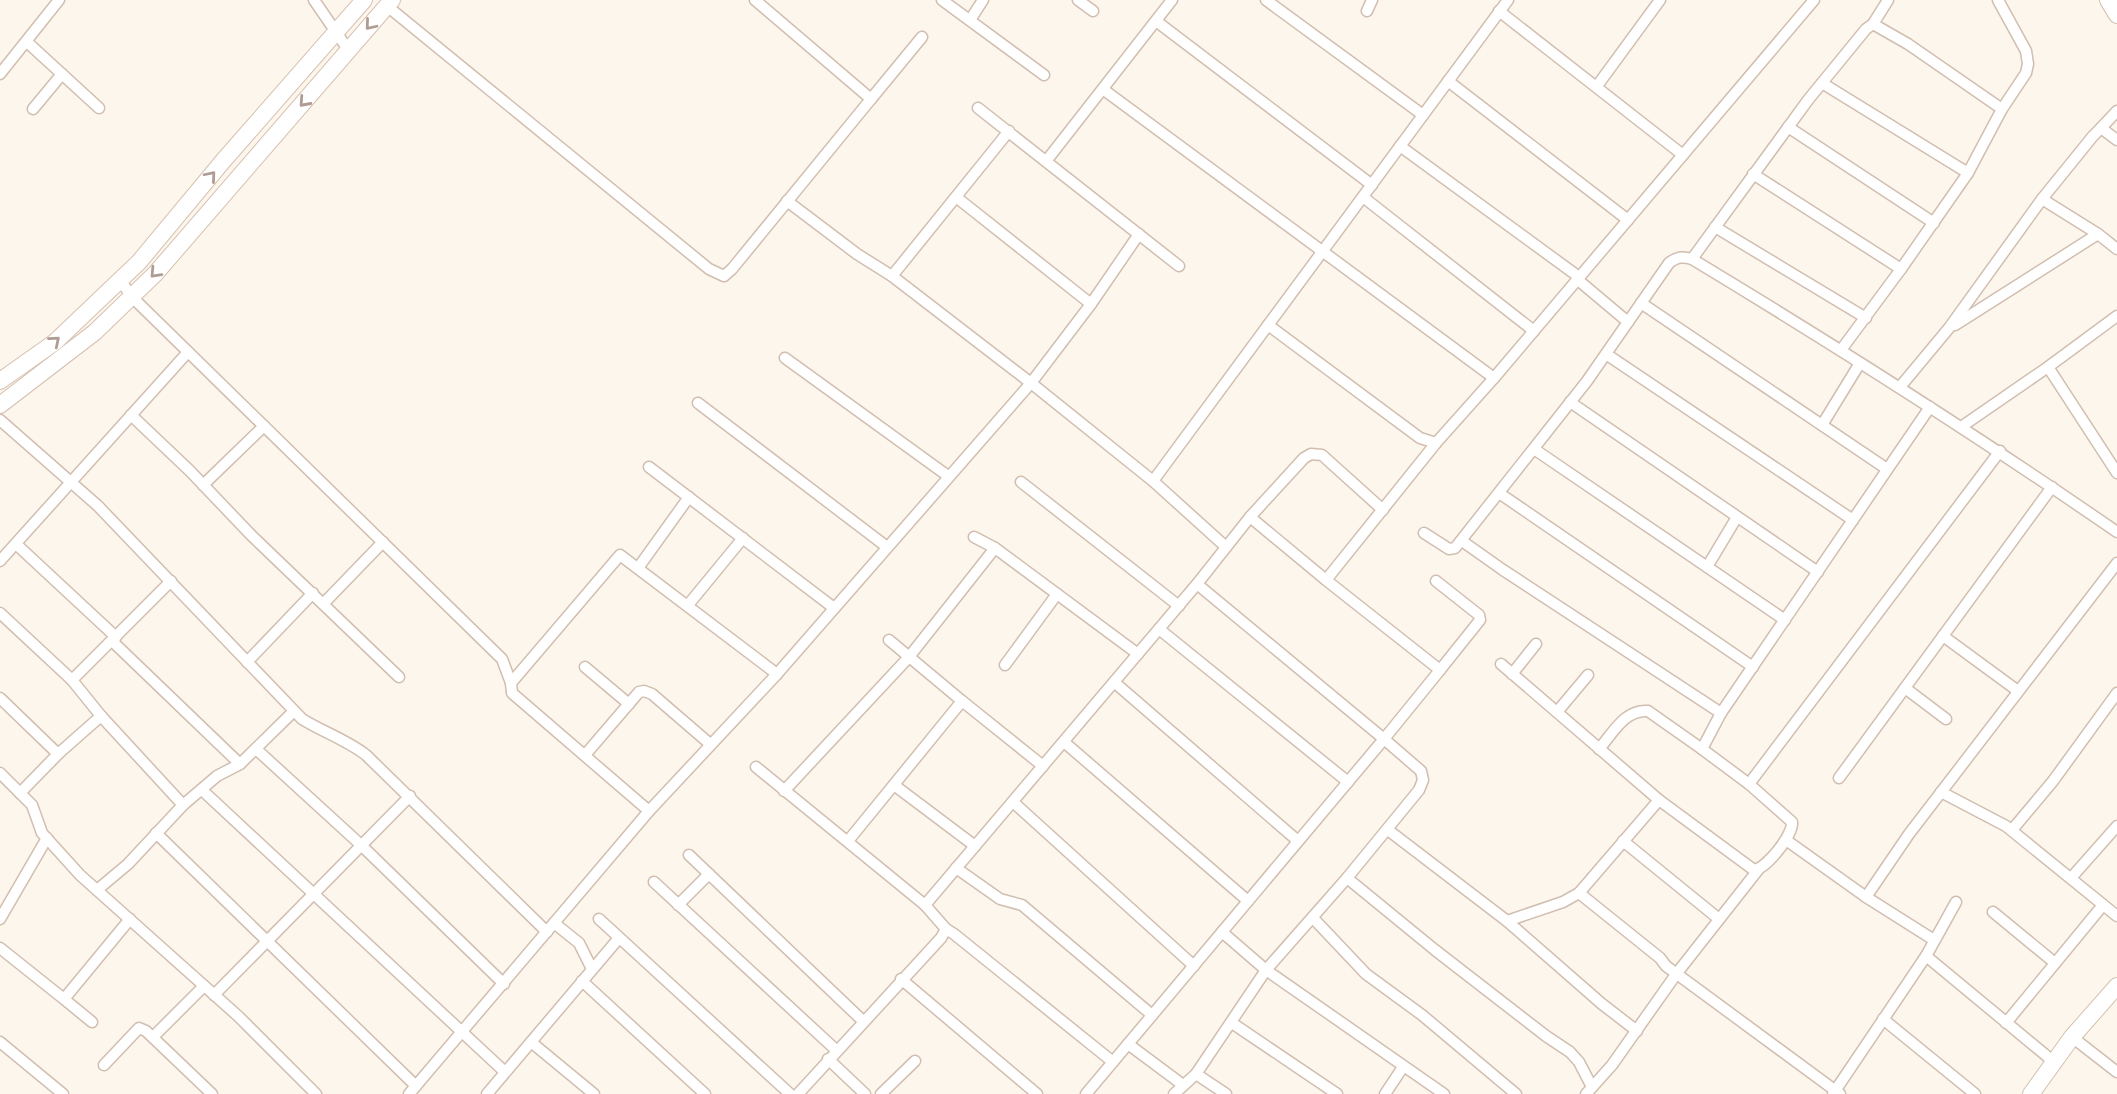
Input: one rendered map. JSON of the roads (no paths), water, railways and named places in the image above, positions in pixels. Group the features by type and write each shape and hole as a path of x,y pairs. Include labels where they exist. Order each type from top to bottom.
{"street":[{"path":"0,74 59,0"},
{"path":"314,0 349,51"},
{"path":"0,381 55,342 139,262 364,0"},
{"path":"755,0 871,99"},
{"path":"942,0 1044,75"},
{"path":"970,20 983,0"},
{"path":"1077,0 1093,10"},
{"path":"1047,160 1172,0"},
{"path":"1266,0 1423,115"},
{"path":"1153,481 1508,0"},
{"path":"1597,86 1660,0"},
{"path":"1326,580 1436,443 1814,0"},
{"path":"1692,259 1788,127 1866,29 1873,24 1888,0"},
{"path":"1841,351 1968,173 2002,109 2026,73 2026,51 1998,0"},
{"path":"2108,0 2117,15"},
{"path":"592,969 579,943 551,927 354,746 302,719 98,506 0,417 155,274 389,3 709,269 724,276 922,37"},
{"path":"1499,11 1683,155"},
{"path":"1156,21 1372,185"},
{"path":"1873,24 1908,44 2002,109"},
{"path":"27,42 99,108"},
{"path":"33,109 62,74"},
{"path":"1448,81 1628,220"},
{"path":"1822,83 1968,173"},
{"path":"1104,90 1494,378"},
{"path":"978,108 1179,266"},
{"path":"1900,387 1949,328 2042,199 2117,111"},
{"path":"1788,127 1934,223"},
{"path":"2101,128 2117,141"},
{"path":"892,276 1009,131"},
{"path":"1400,146 1578,279 1628,321"},
{"path":"1753,174 1901,269"},
{"path":"956,197 1091,304"},
{"path":"1363,197 1534,331"},
{"path":"2042,199 2117,249"},
{"path":"788,201 857,254 892,276 1031,383 1153,481 1226,547"},
{"path":"1715,227 1866,318"},
{"path":"156,833 268,940 412,1090 649,811 777,674 1031,383 1091,304 1139,234"},
{"path":"1949,328 2098,234"},
{"path":"1424,533 1449,549 1455,548 1462,541 1606,354 1669,263 1676,258 1692,259 1900,387 2000,451 2117,532"},
{"path":"120,280 132,297 502,659 512,683 512,693 649,811"},
{"path":"1641,303 1887,469"},
{"path":"1961,427 2116,320"},
{"path":"1268,325 1420,438 1436,443"},
{"path":"0,561 188,352"},
{"path":"1606,354 1853,520"},
{"path":"785,358 948,477"},
{"path":"1822,425 1860,363"},
{"path":"2048,367 2117,473"},
{"path":"1570,402 1818,572"},
{"path":"698,403 887,547"},
{"path":"1702,750 1721,713 1930,407"},
{"path":"131,415 399,677"},
{"path":"203,485 264,426"},
{"path":"1534,449 1785,620"},
{"path":"1749,785 2000,451"},
{"path":"925,905 1179,606 1250,517 1304,458 1316,453 1322,456 1383,510"},
{"path":"649,467 834,608"},
{"path":"1021,482 1179,606"},
{"path":"1839,778 2052,487"},
{"path":"1499,493 1753,667"},
{"path":"638,568 689,497"},
{"path":"1250,517 1440,670"},
{"path":"1707,567 1737,517"},
{"path":"974,537 995,548 1138,654"},
{"path":"688,606 743,538"},
{"path":"1462,541 1721,713"},
{"path":"324,603 383,542"},
{"path":"16,544 240,764"},
{"path":"785,791 909,657 995,548"},
{"path":"512,683 620,555 777,674"},
{"path":"1866,897 1941,792 2117,563"},
{"path":"72,680 171,581"},
{"path":"1086,1094 1384,739 1480,620 1479,615 1436,581"},
{"path":"1174,1094 1196,1074 1266,971 1388,830 1419,790 1423,780 1421,771 1197,584"},
{"path":"247,662 313,593"},
{"path":"1005,666 1057,594"},
{"path":"0,613 72,680 183,805"},
{"path":"1159,629 1348,782"},
{"path":"1943,636 2018,691"},
{"path":"889,640 1043,766"},
{"path":"1512,674 1536,644"},
{"path":"1501,664 1659,800 1751,868 1758,870"},
{"path":"585,667 629,704"},
{"path":"1557,712 1588,675"},
{"path":"1114,682 1298,841"},
{"path":"1905,688 1946,719"},
{"path":"584,755 639,692 648,692 710,744"},
{"path":"2012,830 2053,781 2117,693"},
{"path":"0,698 58,754"},
{"path":"848,841 962,701"},
{"path":"1347,878 1435,950 1570,1052 1579,1062 1589,1091 1612,1065 1719,919 1792,830 1792,822 1749,785 1648,711 1639,710 1629,714 1599,748"},
{"path":"97,890 128,864 183,805 217,776 240,764 294,711"},
{"path":"20,793 58,754 102,716"},
{"path":"1064,742 1248,901"},
{"path":"256,749 361,845 504,984"},
{"path":"756,767 925,905 946,929 1113,1062"},
{"path":"0,773 32,805 42,833 80,875 214,995 316,1094"},
{"path":"894,785 975,846"},
{"path":"202,790 505,1072"},
{"path":"1941,792 2012,830 2117,916"},
{"path":"214,995 410,796"},
{"path":"1507,921 1563,902 1579,893 1659,800"},
{"path":"1013,802 1194,965"},
{"path":"2071,878 2117,826"},
{"path":"1388,830 1507,921 1637,1031"},
{"path":"0,919 47,838"},
{"path":"1786,840 1866,897 1934,940"},
{"path":"1623,841 1719,919"},
{"path":"689,855 863,1021"},
{"path":"956,868 1000,899 1022,905 1152,1015"},
{"path":"678,905 709,874"},
{"path":"654,882 836,1050"},
{"path":"1579,893 1677,974 1836,1093 1926,956 1956,902"},
{"path":"2006,1023 2103,905"},
{"path":"1993,912 2055,963"},
{"path":"1312,918 1366,974 1422,1015 1516,1094"},
{"path":"64,999 130,919"},
{"path":"598,919 790,1094"},
{"path":"798,1094 941,938 946,929"},
{"path":"1222,932 1266,971 1444,1094"},
{"path":"493,1092 505,1072 619,937"},
{"path":"0,948 92,1023"},
{"path":"1926,956 2054,1062"},
{"path":"901,979 1037,1094"},
{"path":"582,981 705,1094"},
{"path":"153,1037 204,986"},
{"path":"2031,1094 2072,1037 2117,986"},
{"path":"1883,1019 1975,1094"},
{"path":"1232,1023 1337,1094"},
{"path":"104,1065 139,1028 153,1037 212,1094"},
{"path":"2072,1037 2117,1072"},
{"path":"0,1042 63,1094"},
{"path":"531,1042 594,1094"},
{"path":"1128,1044 1183,1085"},
{"path":"828,1059 865,1094"},
{"path":"881,1094 915,1061"},
{"path":"1385,1094 1403,1067"},
{"path":"1196,1074 1226,1094"}]}
